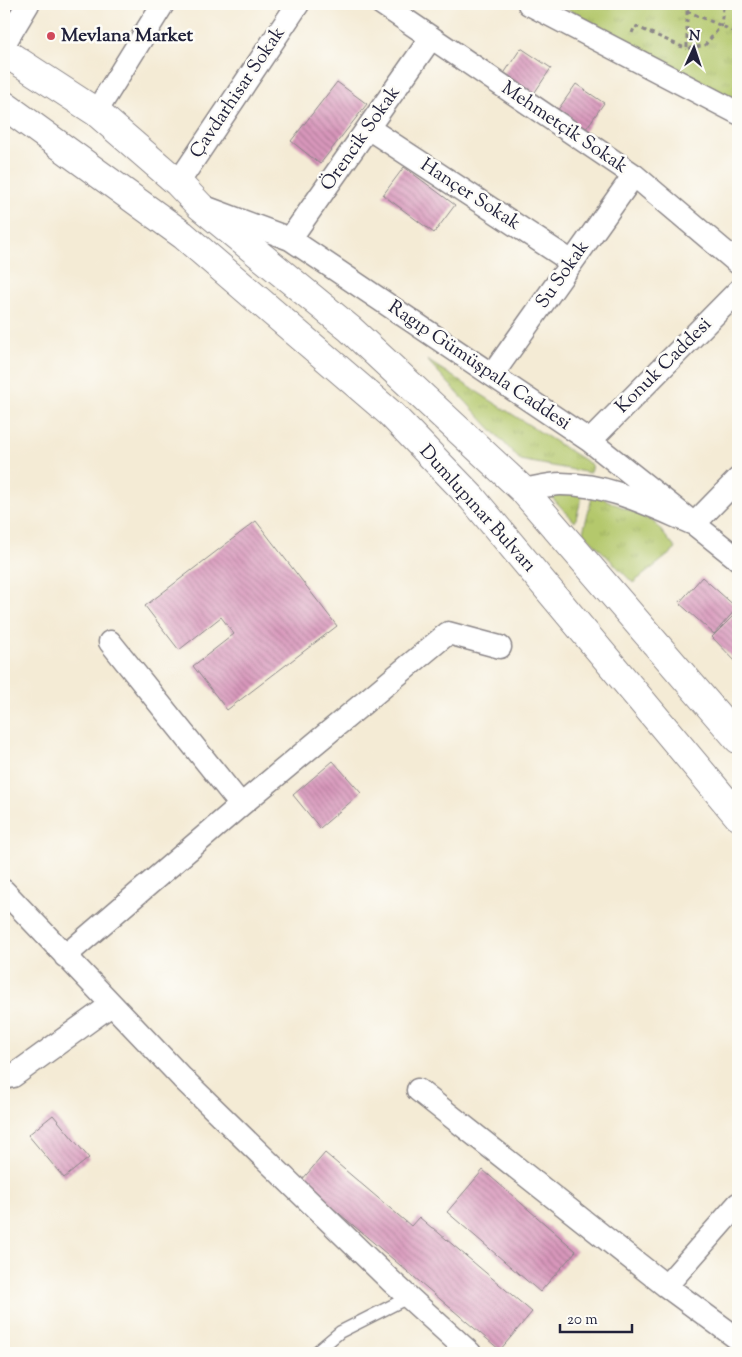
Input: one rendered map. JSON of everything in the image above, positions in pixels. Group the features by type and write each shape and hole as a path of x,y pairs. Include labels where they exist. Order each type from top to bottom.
{"main road":[{"name":"Dumlupınar Bulvarı","path":"4,52 96,112 178,183 200,206 350,329 523,490 738,739"},
{"name":"Dumlupınar Bulvarı","path":"4,105 183,235 391,414 472,498 738,816"}],"street":[{"path":"4,44 28,4"},
{"path":"96,112 163,4"},
{"name":"Çavdarhisar Sokak","path":"178,183 298,4"},
{"name":"Mehmetçik Sokak","path":"382,4 634,174 738,263"},
{"path":"529,4 738,113"},
{"name":"Örencik Sokak","path":"290,239 431,38"},
{"name":"Hançer Sokak","path":"368,128 572,262"},
{"name":"Su Sokak","path":"492,375 634,174"},
{"name":"Ragıp Gümüşpala Caddesi","path":"200,206 290,239 590,440 738,559"},
{"name":"Konuk Caddesi","path":"590,440 738,291"},
{"path":"523,490 559,484 589,485 623,494 694,524 738,479"},
{"path":"65,956 241,805 448,633 500,647"},
{"path":"110,642 241,805"},
{"path":"4,891 189,1085 392,1282 470,1353"},
{"path":"4,1078 13,1076 112,1004"},
{"path":"418,1090 666,1286 738,1339"},
{"path":"666,1286 738,1204"}],"lane":[{"path":"315,1353 340,1332 410,1297"}],"path":[{"path":"687,49 687,11 691,4"},
{"path":"622,52 635,26 687,49 705,45 722,26 722,4"},
{"path":"687,11 738,33"}],"green space":[{"path":"558,4 738,4 738,102"},
{"path":"427,360 592,465 590,473 520,460"},
{"path":"544,489 583,493 575,522"},
{"path":"593,494 653,521 676,549 633,583 583,532"}],"building":[{"path":"521,48 551,68 529,101 499,81"},
{"path":"337,82 367,104 320,164 291,141"},
{"path":"576,84 604,103 581,136 553,117"},
{"path":"404,167 455,205 434,233 383,195"},
{"path":"256,521 337,626 227,710 193,666 234,634 221,617 179,650 145,606"},
{"path":"702,577 737,608 714,634 679,603"},
{"path":"738,611 738,664 712,637"},
{"path":"333,761 361,793 320,828 293,795"},
{"path":"53,1115 89,1158 64,1178 28,1135"},
{"path":"325,1153 411,1226 419,1217 532,1312 500,1350 301,1181"},
{"path":"483,1170 576,1251 540,1292 447,1212"}],"place":[{"name":"Mevlana Market","path":"51,36"}]}
